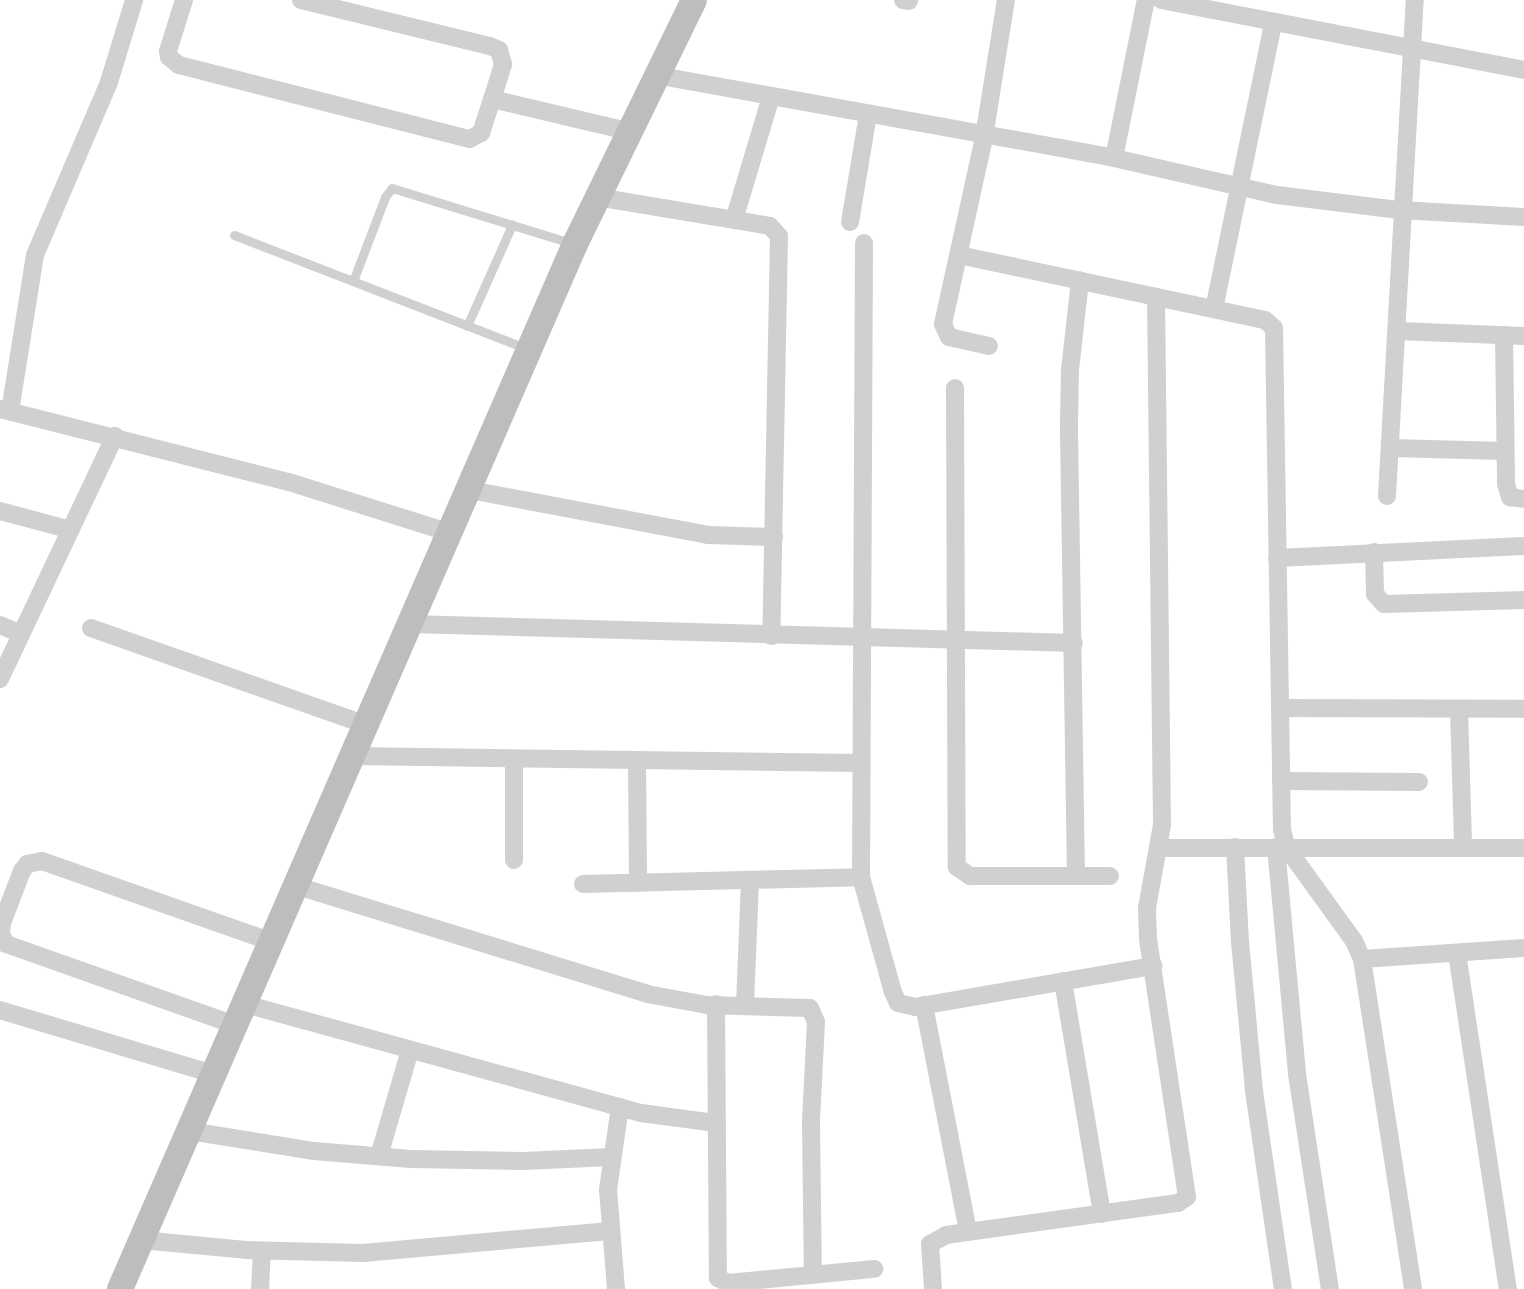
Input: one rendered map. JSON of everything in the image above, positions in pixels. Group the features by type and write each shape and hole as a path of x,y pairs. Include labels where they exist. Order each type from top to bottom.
{"street":[{"path":"134,0 109,82 35,255 5,410 289,482 451,533"},
{"path":"184,0 168,51 169,57 179,65 470,139 481,133 503,64 499,50 301,0"},
{"path":"120,1289 575,244 627,131 694,0"},
{"path":"989,346 949,337 943,331 984,137 1006,0"},
{"path":"1114,158 1146,0"},
{"path":"1161,0 1273,25 1524,70"},
{"path":"1387,496 1406,211 1415,0"},
{"path":"1214,309 1273,25"},
{"path":"655,75 984,137 1114,158 1277,195 1406,211 1524,217"},
{"path":"734,220 771,97"},
{"path":"492,99 627,131"},
{"path":"850,222 868,115"},
{"path":"597,197 770,226 779,236 771,636"},
{"path":"864,243 859,639 861,877 893,992 898,1003 906,1008 1153,966"},
{"path":"959,255 1265,320 1274,328 1281,847 1297,1074 1330,1289"},
{"path":"1076,876 1069,412 1080,281"},
{"path":"933,1289 930,1244 946,1235 1178,1203 1187,1197 1147,908 1162,825 1156,297"},
{"path":"1398,331 1524,336"},
{"path":"1504,335 1507,492 1510,497 1524,499"},
{"path":"955,388 957,867 970,876 1110,876"},
{"path":"0,679 115,436"},
{"path":"1390,448 1505,451"},
{"path":"470,490 708,535 774,537"},
{"path":"0,511 71,530"},
{"path":"1277,558 1524,546"},
{"path":"1374,552 1375,594 1384,604 1524,600"},
{"path":"411,624 1074,643"},
{"path":"0,625 21,634"},
{"path":"91,628 367,725"},
{"path":"1280,708 1524,709"},
{"path":"1459,709 1463,847"},
{"path":"353,756 861,763"},
{"path":"514,759 514,860"},
{"path":"637,761 638,883"},
{"path":"1281,781 1419,782"},
{"path":"1235,847 1254,1091 1283,1289"},
{"path":"1281,847 1354,941 1362,959 1413,1289"},
{"path":"1159,848 1524,848"},
{"path":"272,942 42,861 27,864 22,871 2,923 1,934 6,944 240,1014 410,1050 620,1107 716,1123"},
{"path":"583,884 861,877"},
{"path":"745,1005 750,880"},
{"path":"297,886 647,994 716,1004 803,1006 815,1013 811,1122 813,1275"},
{"path":"1362,959 1524,948"},
{"path":"1457,953 1508,1289"},
{"path":"1063,981 1102,1214"},
{"path":"716,1004 718,1278 728,1283 874,1269"},
{"path":"924,1005 968,1232"},
{"path":"0,1010 214,1074"},
{"path":"379,1156 410,1050"},
{"path":"616,1289 610,1231 611,1157 620,1107"},
{"path":"189,1131 314,1151 379,1156 524,1161 611,1157"},
{"path":"141,1240 262,1251 363,1253 610,1231"},
{"path":"260,1289 262,1251"}],"lane":[{"path":"353,281 385,197 392,188 575,244"},
{"path":"467,326 512,225"},
{"path":"234,235 531,350"}]}
